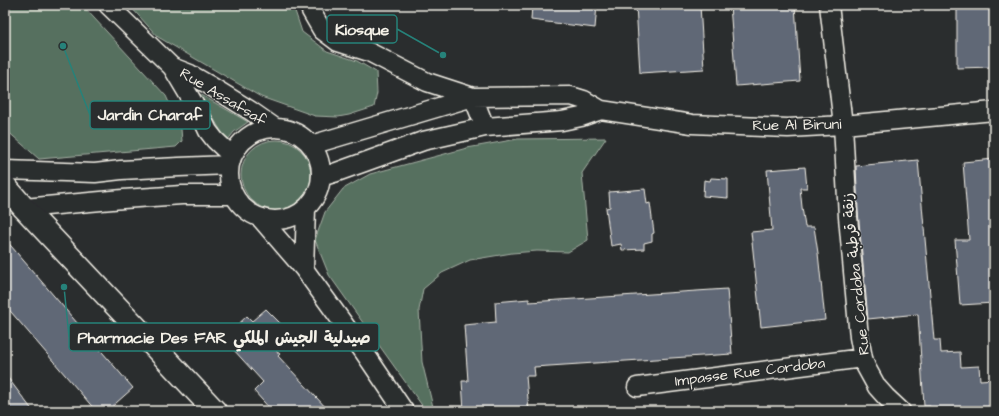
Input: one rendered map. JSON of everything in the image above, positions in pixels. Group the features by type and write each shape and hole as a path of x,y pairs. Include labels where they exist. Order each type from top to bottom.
{"main road":[{"path":"5,186 215,411"}],"street":[{"name":"Rue Assafsaf","path":"108,5 172,67 200,114 208,131 230,160"},
{"path":"309,5 310,11 322,30 338,42 369,52 427,82 473,97"},
{"name":"Rue Cordoba زنقة قرطبة","path":"829,5 843,125 848,217 859,337 866,367 877,387 901,411"},
{"name":"Rue Assafsaf","path":"172,67 190,74 209,85 274,128"},
{"path":"311,145 473,97 571,96 584,100 601,110"},
{"path":"473,97 485,127"},
{"path":"321,177 423,141 485,127 562,121 581,117 601,110"},
{"name":"Rue Al Biruni","path":"601,110 692,124 788,128 843,125 994,111"},
{"path":"261,219 277,221 293,218 306,209 314,200 319,189 321,177 319,160 311,145 295,132 284,128 257,131 242,141 230,160 229,181 233,195 245,210 261,219 304,270 364,352 404,411"},
{"path":"5,170 95,173 179,167 230,160"},
{"path":"24,208 182,195 233,195"},
{"path":"304,270 306,209"},
{"name":"Impasse Rue Cordoba","path":"638,387 863,358"}],"green space":[{"path":"5,5 82,5 166,96 181,129 182,141 176,147 39,159 5,129"},
{"path":"129,5 293,5 302,32 327,51 357,61 376,72 377,93 374,107 338,117 315,116 261,97 158,37"},
{"path":"198,93 248,122 234,132 227,141"},
{"path":"606,138 582,173 588,240 568,252 537,251 512,253 470,260 442,273 423,289 419,310 422,362 434,411 426,411 329,275 315,240 325,212 343,189 370,174 467,148 518,139"},
{"path":"276,140 289,143 301,150 308,162 311,175 308,188 301,200 289,207 276,210 263,207 251,200 244,188 241,175 244,162 251,150 263,143"}],"building":[{"path":"532,5 597,5 595,28 531,20"},
{"path":"636,5 700,5 704,69 640,73"},
{"path":"730,5 795,5 800,81 736,86"},
{"path":"957,5 994,5 994,67 957,68"},
{"path":"994,159 994,303 960,305 955,240 969,240 963,162"},
{"path":"918,160 934,340 940,340 941,353 960,352 961,367 979,366 980,380 994,379 994,411 931,411 930,406 924,406 918,314 868,319 858,211 856,166"},
{"path":"805,167 807,188 800,188 802,207 805,227 814,227 825,320 761,327 751,232 772,230 767,170"},
{"path":"711,178 728,179 728,198 703,196 704,180 710,181"},
{"path":"645,189 647,204 650,203 654,233 652,234 652,241 644,243 644,249 622,250 621,244 611,246 606,208 610,207 609,192"},
{"path":"5,239 133,388 107,411 96,411 5,305"},
{"path":"727,289 732,354 534,367 535,376 526,376 529,411 464,411 462,381 468,381 464,325 496,322 495,302 529,299 529,302"},
{"path":"266,309 281,324 278,327 287,337 280,344 282,346 276,351 280,354 278,356 329,411 272,411 254,391 263,382 232,348 240,341 231,331 247,316 252,321"},
{"path":"5,374 33,411 5,411"}],"place":[{"name":"Jardin Charaf","path":"63,46"},
{"name":"Kiosque","path":"443,55"},
{"name":"Pharmacie Des FAR صيدلية الجيش الملكي","path":"64,287"}]}
